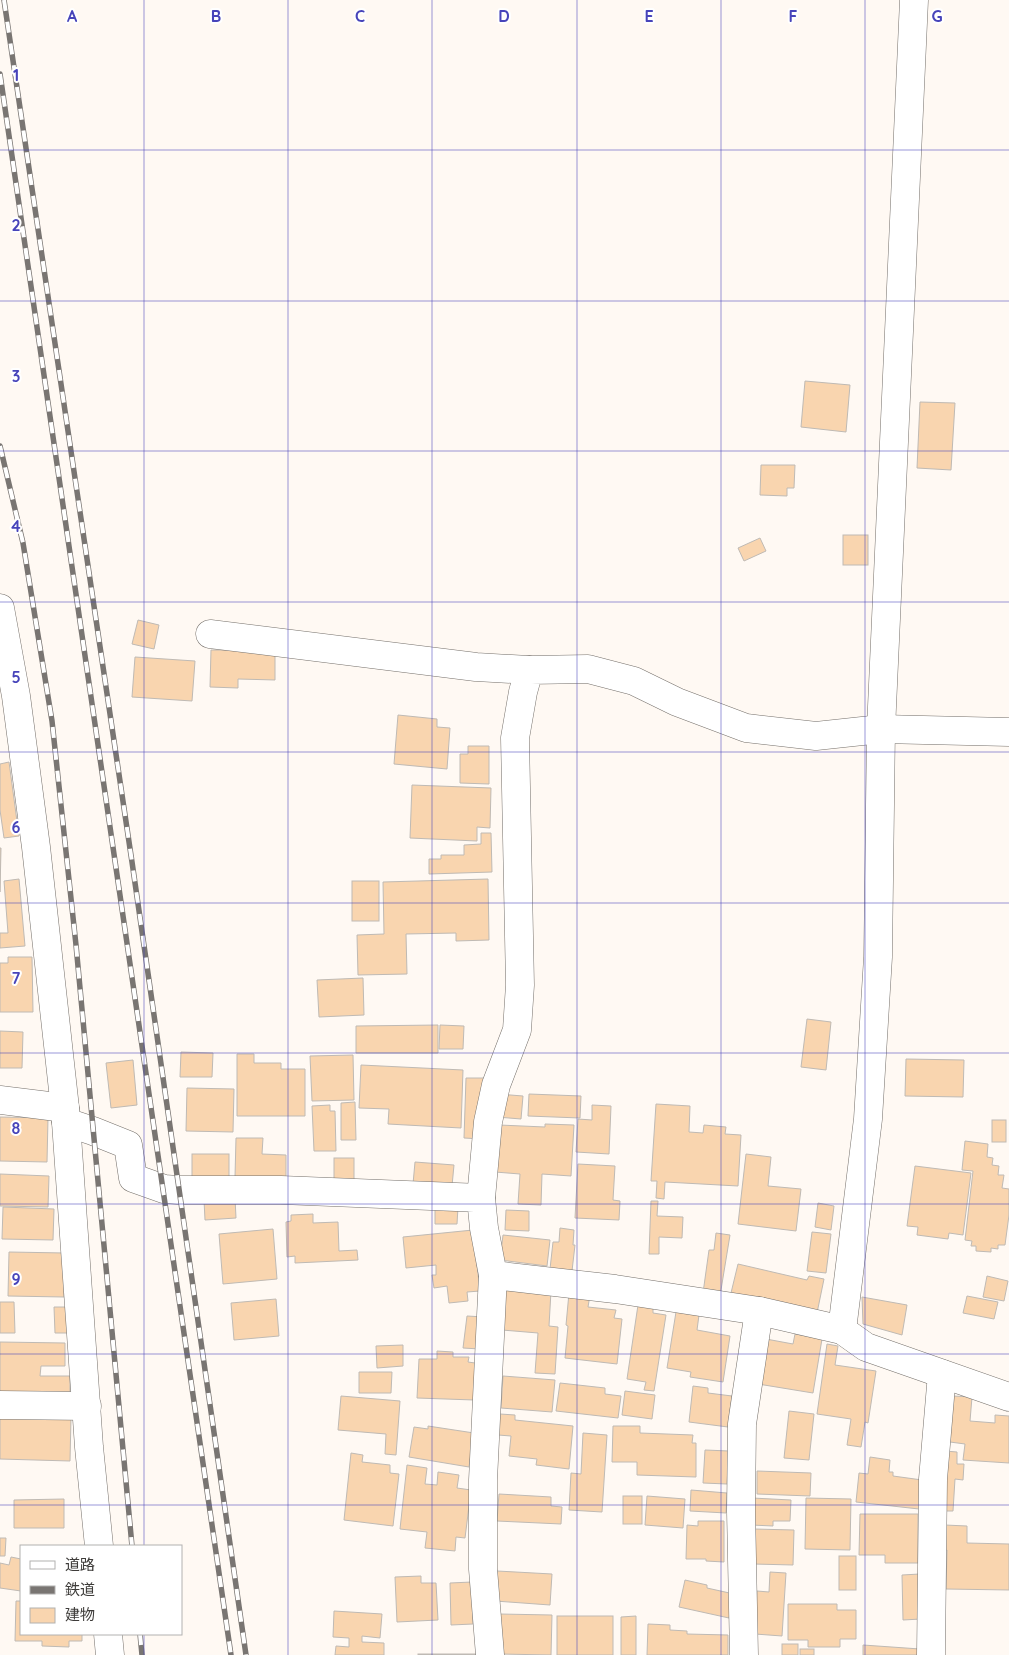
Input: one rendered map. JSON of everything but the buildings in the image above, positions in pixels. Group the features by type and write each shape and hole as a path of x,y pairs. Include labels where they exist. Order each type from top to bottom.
{"street":[{"path":"842,1330 868,1118 878,956 880,729 914,0"},
{"path":"0,608 16,696 36,847 66,1115 86,1406 99,1545"},
{"path":"210,634 476,667 530,670 588,669 634,681 677,702 746,728 816,736 880,729 1009,732"},
{"path":"490,1655 483,1569 483,1480 493,1275 484,1228 481,1198 488,1122 496,1085 517,1030 520,985 515,738 522,692 530,670"},
{"path":"0,1100 66,1115 94,1131 128,1145 133,1178 164,1190 281,1190 481,1198"},
{"path":"493,1275 615,1289 759,1311 842,1330 866,1347 1009,1397"},
{"path":"744,1655 741,1510 742,1424 759,1311"},
{"path":"931,1655 933,1479 942,1374"},
{"path":"0,1405 86,1406"},
{"path":"108,1635 110,1655"}],"railway":[{"path":"4,0 132,862 246,1655"},
{"path":"0,74 231,1655"},
{"path":"0,446 23,543 52,721 76,945 132,1545"},
{"path":"140,1635 142,1655"}]}
